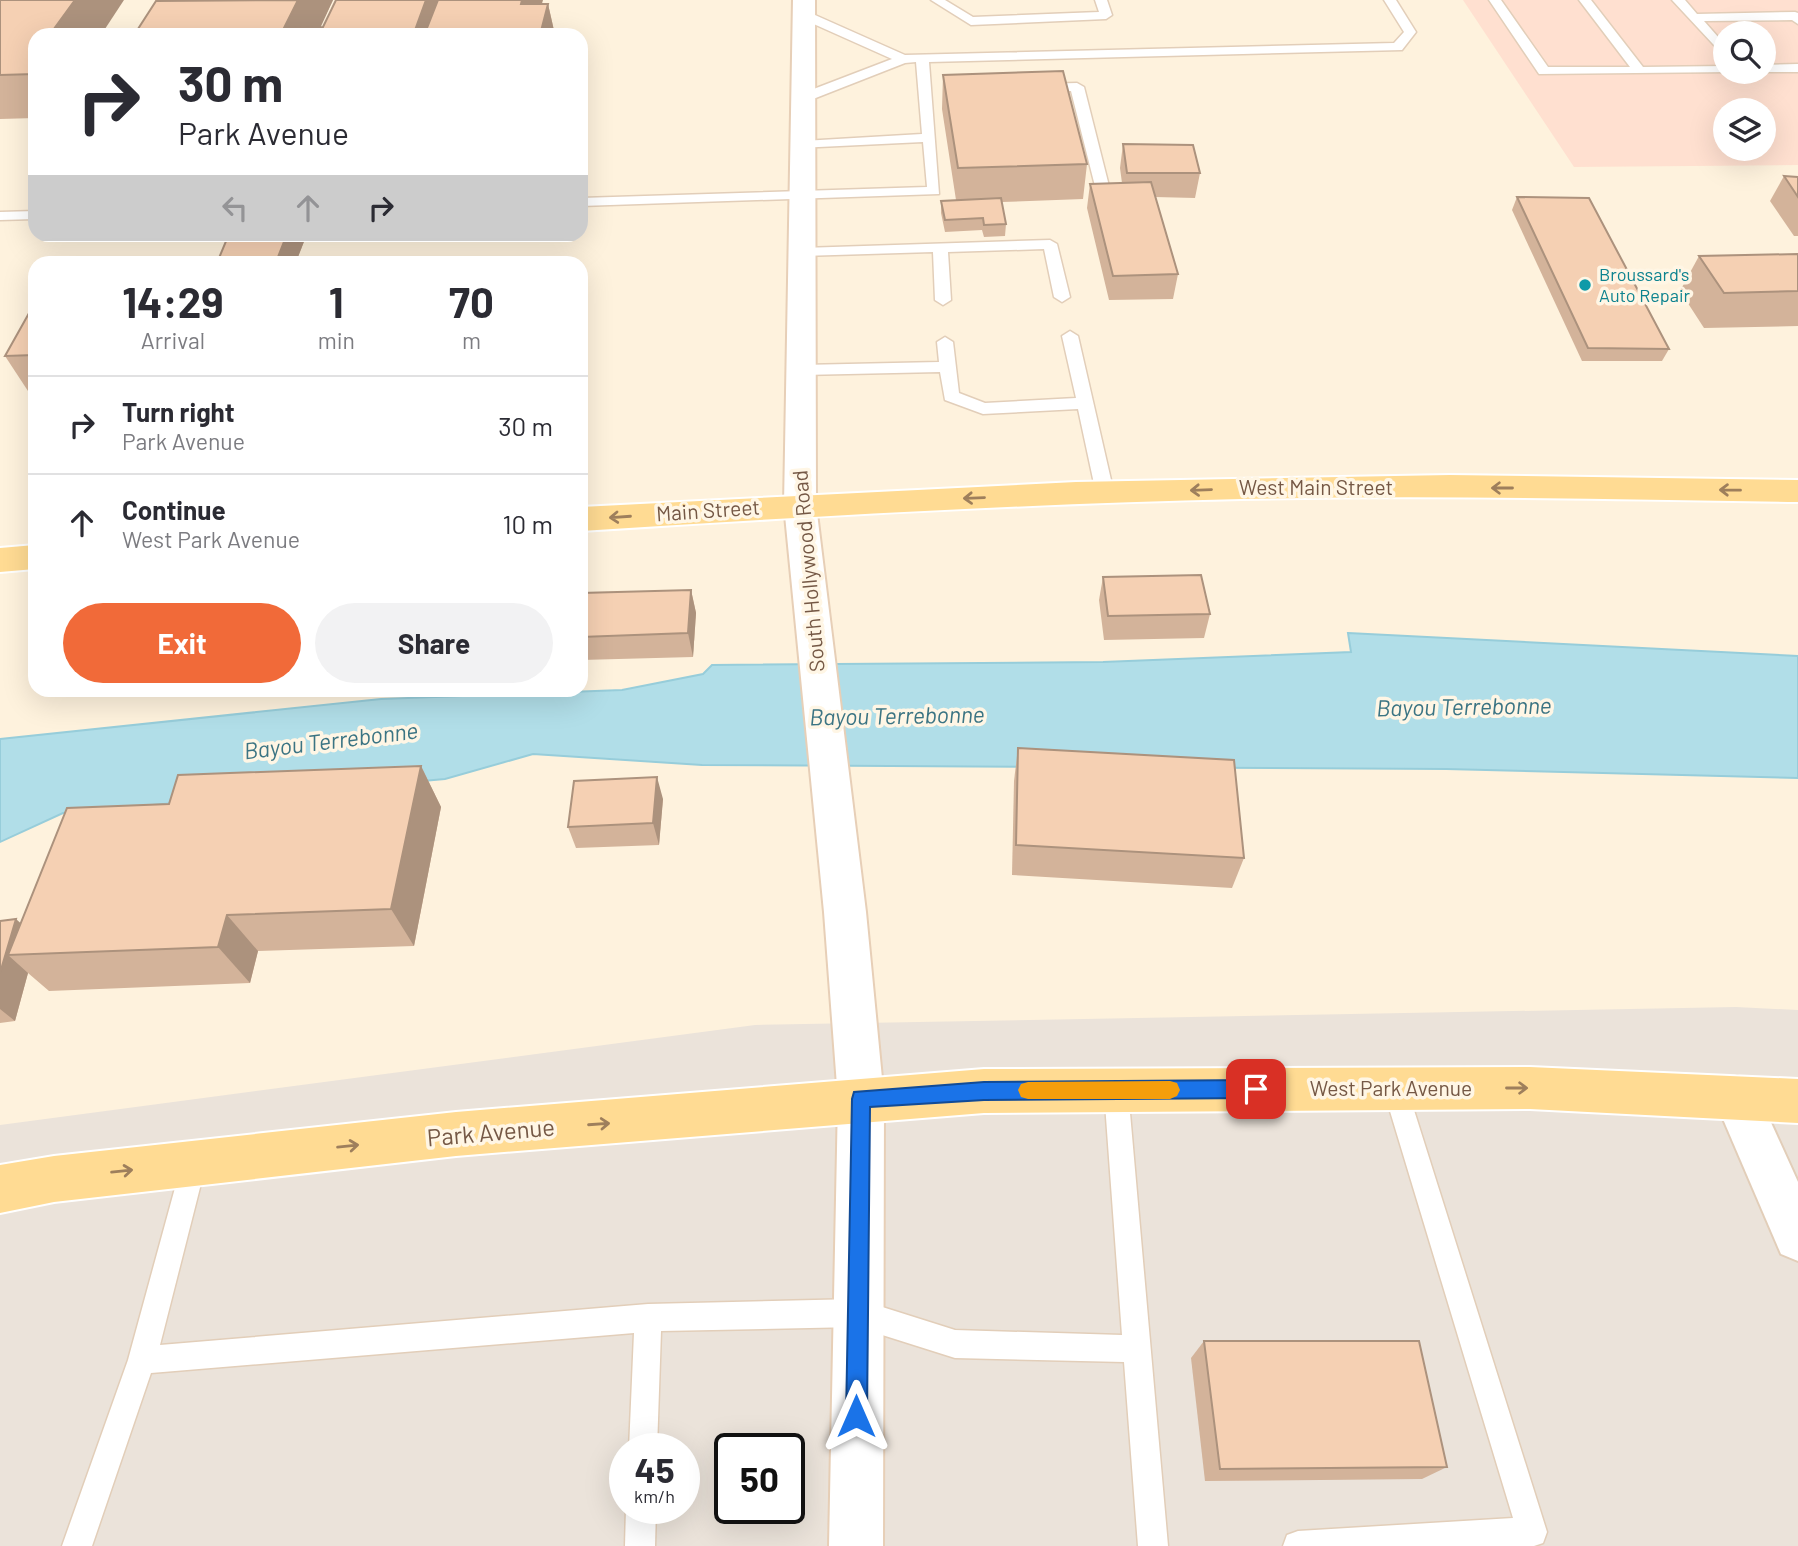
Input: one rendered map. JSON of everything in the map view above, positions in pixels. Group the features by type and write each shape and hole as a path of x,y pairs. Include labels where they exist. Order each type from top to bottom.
{"main road":[{"name":"South Hollywood Road","path":"803,7 800,505 805,573 845,912 861,1099 856,1546"},
{"name":"West Main Street","path":"835,503 1283,488 1577,487 1798,491"},
{"name":"Main Street","path":"588,519 835,503"},
{"path":"0,560 28,558"},
{"name":"West Park Avenue","path":"984,1091 1530,1088 1798,1101"},
{"name":"Park Avenue","path":"0,1189 54,1179 456,1134 704,1116 861,1099 984,1091"},
{"path":"1737,1098 1798,1237"}],"lane":[{"path":"937,0 971,21 1106,15 1101,0"},
{"path":"803,98 903,59 1398,47 1410,32 1390,0"},
{"path":"1495,0 1544,71 1713,70"},
{"path":"1586,0 1639,71"},
{"path":"1678,0 1713,40"},
{"path":"803,7 903,59"},
{"path":"1693,18 1795,16 1798,20"},
{"path":"588,202 934,191 928,138 932,90 922,58"},
{"path":"1776,69 1798,68"},
{"path":"1022,88 1077,88 1104,194"},
{"path":"803,145 928,138"},
{"path":"0,216 28,215"},
{"path":"802,252 1050,244 1062,297"},
{"path":"940,247 943,300"},
{"path":"1070,336 1105,493"},
{"path":"945,342 951,396 983,409 1084,403"},
{"path":"802,370 948,367"},
{"path":"1298,1546 1532,1532 1395,1088"},
{"path":"1116,1090 1153,1546"},
{"path":"77,1546 142,1360 193,1164"},
{"path":"142,1360 648,1318 857,1312 955,1344 1137,1349"},
{"path":"644,1433 648,1318"},
{"path":"640,1546 641,1524"}],"shaded area":[{"path":"1463,0 1798,0 1798,165 1574,167"},
{"path":"1736,1007 1798,1010 1798,1546 0,1546 0,1125 755,1025"}],"water":[{"name":"Bayou Terrebonne","path":"1348,633 1798,656 1798,778 1446,769 702,765 533,754 445,779 63,813 0,842 0,739 381,699 588,697 588,691 622,690 703,674 712,665 1103,662 1351,652"}],"building":[{"path":"0,0 75,0 55,28 28,28 28,74 0,75"},
{"path":"298,0 284,28 139,28 156,1"},
{"path":"336,0 426,0 416,28 284,28 323,27"},
{"path":"438,0 522,0 521,4 548,4 542,28 427,28"},
{"path":"1063,71 1087,164 958,168 943,75"},
{"path":"1123,144 1193,145 1200,173 1127,173"},
{"path":"1784,176 1798,177 1798,197"},
{"path":"1151,182 1178,274 1113,276 1090,184"},
{"name":"Broussard's Auto Repair","path":"1517,197 1589,198 1669,349 1588,348"},
{"path":"1001,198 1006,224 984,225 983,218 945,220 941,201"},
{"path":"226,242 284,242 278,256 220,256"},
{"path":"1798,254 1798,291 1724,293 1699,256"},
{"path":"28,315 28,355 5,356"},
{"path":"1201,575 1210,614 1108,616 1103,577"},
{"path":"691,590 688,633 588,637 588,593"},
{"path":"1018,748 1234,760 1244,858 1016,845"},
{"path":"421,766 391,909 227,915 218,947 8,955 67,808 169,804 178,775"},
{"path":"657,777 653,823 568,827 574,781"},
{"path":"16,919 0,973 0,921"},
{"path":"1204,1341 1419,1341 1447,1467 1220,1469"}],"slow traffic":[{"path":"1028,1090 1170,1090"}],"place":[{"name":"Broussard's Auto Repair","path":"1585,285"}],"route":[{"path":"856,1416 861,1099 984,1091 1256,1089"}]}
